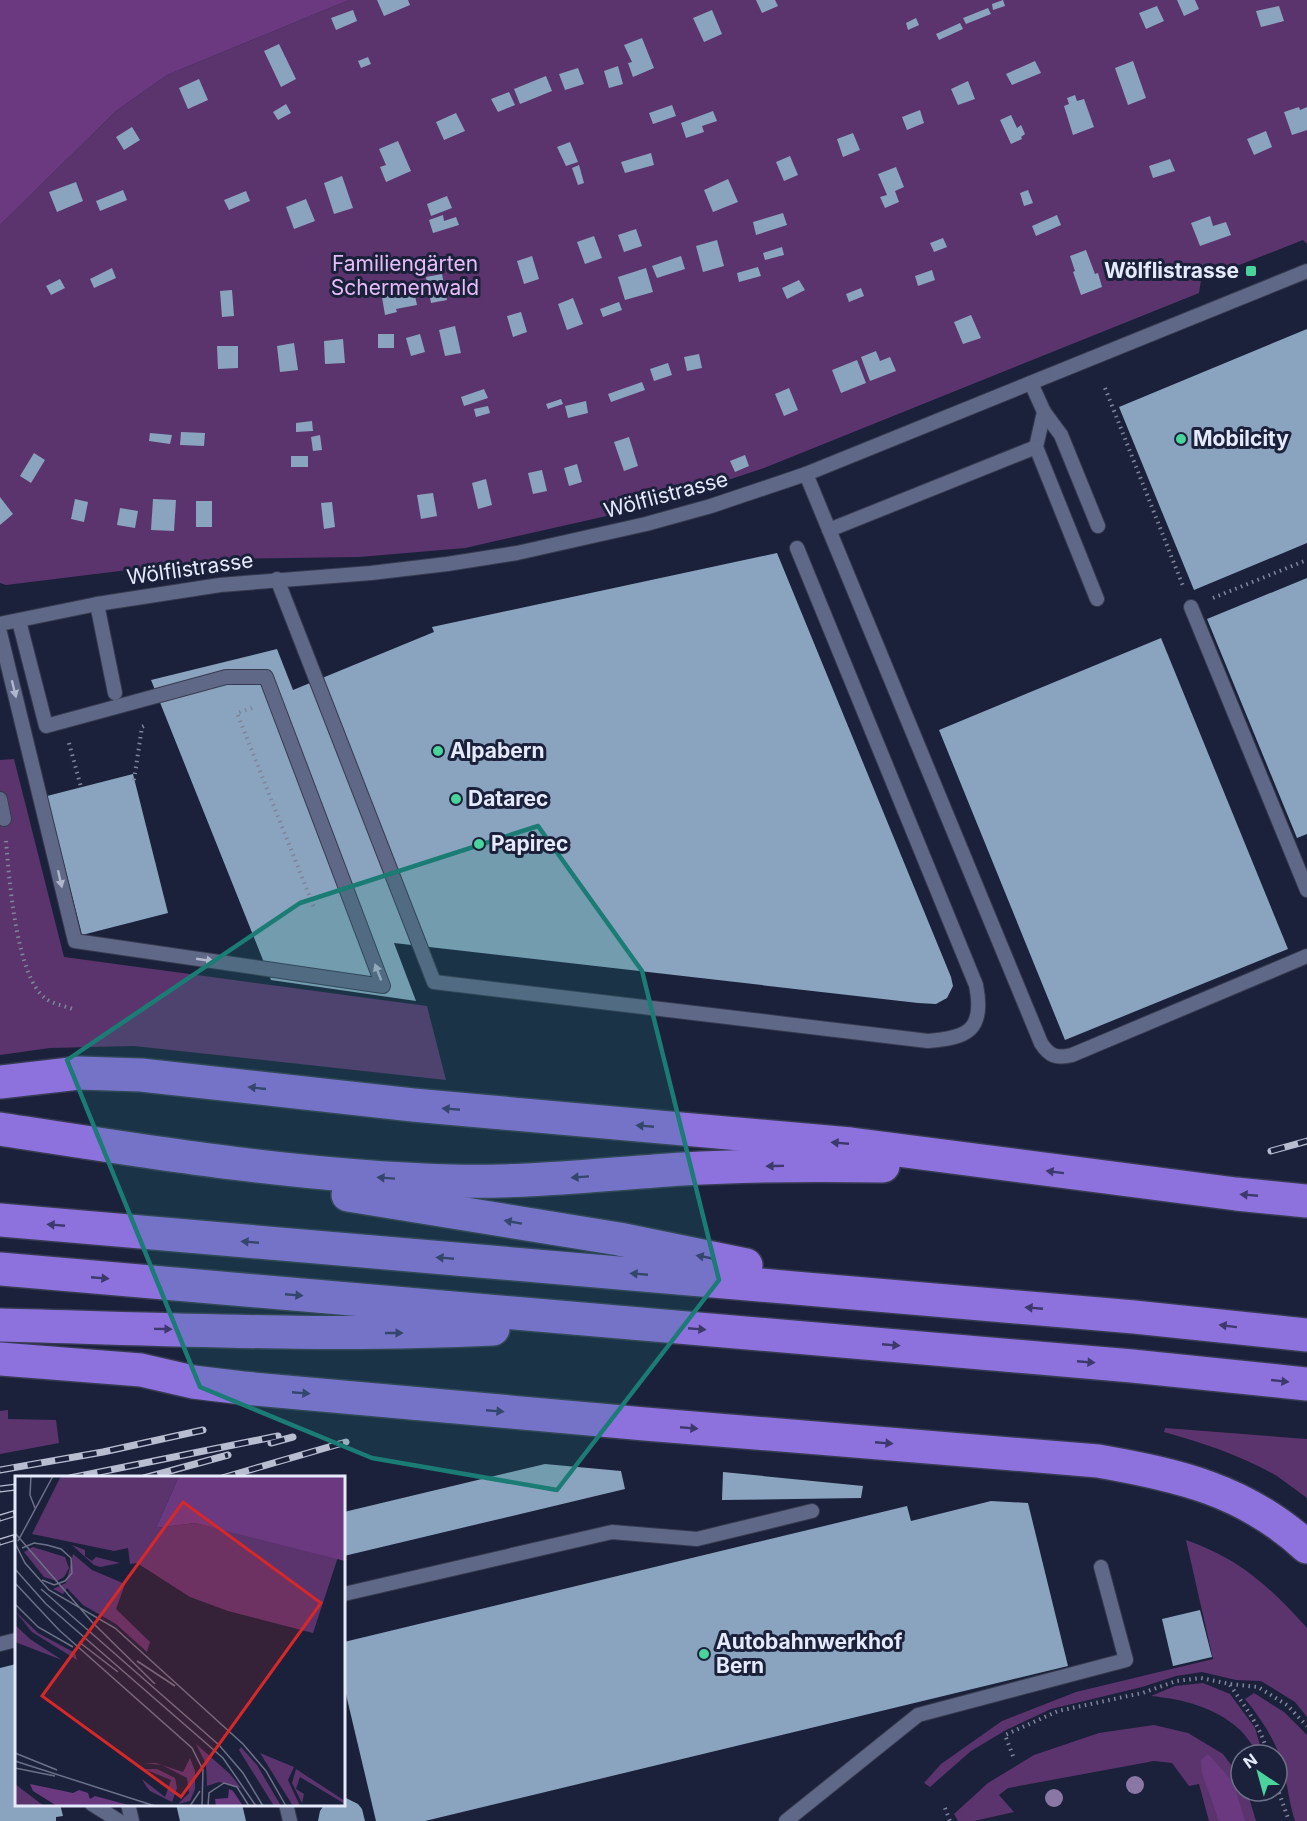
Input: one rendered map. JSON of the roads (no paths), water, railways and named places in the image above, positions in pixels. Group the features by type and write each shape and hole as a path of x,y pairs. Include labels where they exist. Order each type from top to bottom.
{"highway":[{"path":"0,1082 79,1073 141,1075 413,1105 851,1143 1023,1167 1307,1201"},
{"path":"0,1130 280,1168 382,1178 452,1181 517,1181 683,1169 768,1166 1023,1167"},
{"path":"0,1147 378,1199 619,1239 906,1297"},
{"path":"0,1220 1145,1318 1307,1335"},
{"path":"0,1269 1132,1366 1307,1384"},
{"path":"0,1325 412,1333 618,1322"},
{"path":"0,1359 141,1370 193,1382 243,1388 1098,1461 1160,1472 1218,1491 1274,1521 1307,1547"},
{"path":"0,1382 151,1390 193,1382"}],"lane":[{"name":"Wölflistrasse","path":"0,624 97,603 208,586 372,573 447,564 518,553 646,524 711,506 806,474 1307,271"},
{"path":"1031,383 1044,412 1061,435 1098,526"},
{"path":"1044,412 1036,447 1097,599"},
{"path":"829,530 1036,447"},
{"path":"806,474 1041,1043 1047,1052 1054,1057 1072,1055 1307,956"},
{"path":"277,579 434,982 928,1041 951,1039 970,1030 976,1021 979,1007 976,985 797,548"},
{"path":"97,603 115,693"},
{"path":"1191,607 1307,890"},
{"path":"0,633 75,941 383,986 266,677 226,677 46,726 19,621"},
{"path":"0,799 4,819"},
{"path":"345,1594 612,1532 697,1539 812,1511"},
{"path":"786,1821 918,1715 1126,1660 1101,1566"},
{"path":"0,1644 15,1640"},
{"path":"95,1806 119,1821"},
{"path":"128,1806 132,1821"},
{"path":"286,1806 290,1821"}],"railway":[{"path":"1271,1151 1307,1141"},
{"path":"0,1470 103,1452 203,1430"},
{"path":"80,1476 278,1436"},
{"path":"271,1443 293,1437"},
{"path":"229,1476 346,1442"},
{"path":"151,1476 228,1455"},
{"path":"0,1489 15,1487"},
{"path":"0,1518 15,1513"},
{"path":"0,1542 15,1537"}],"place":[{"name":"Wölflistrasse","path":"1251,271"},
{"name":"Mobilcity","path":"1181,439"},
{"name":"Alpabern","path":"438,751"},
{"name":"Datarec","path":"456,799"},
{"name":"Papirec","path":"479,844"},
{"name":"Autobahnwerkhof Bern","path":"704,1654"}],"park label":[{"name":"Familiengärten Schermenwald","path":"405,276"}]}
